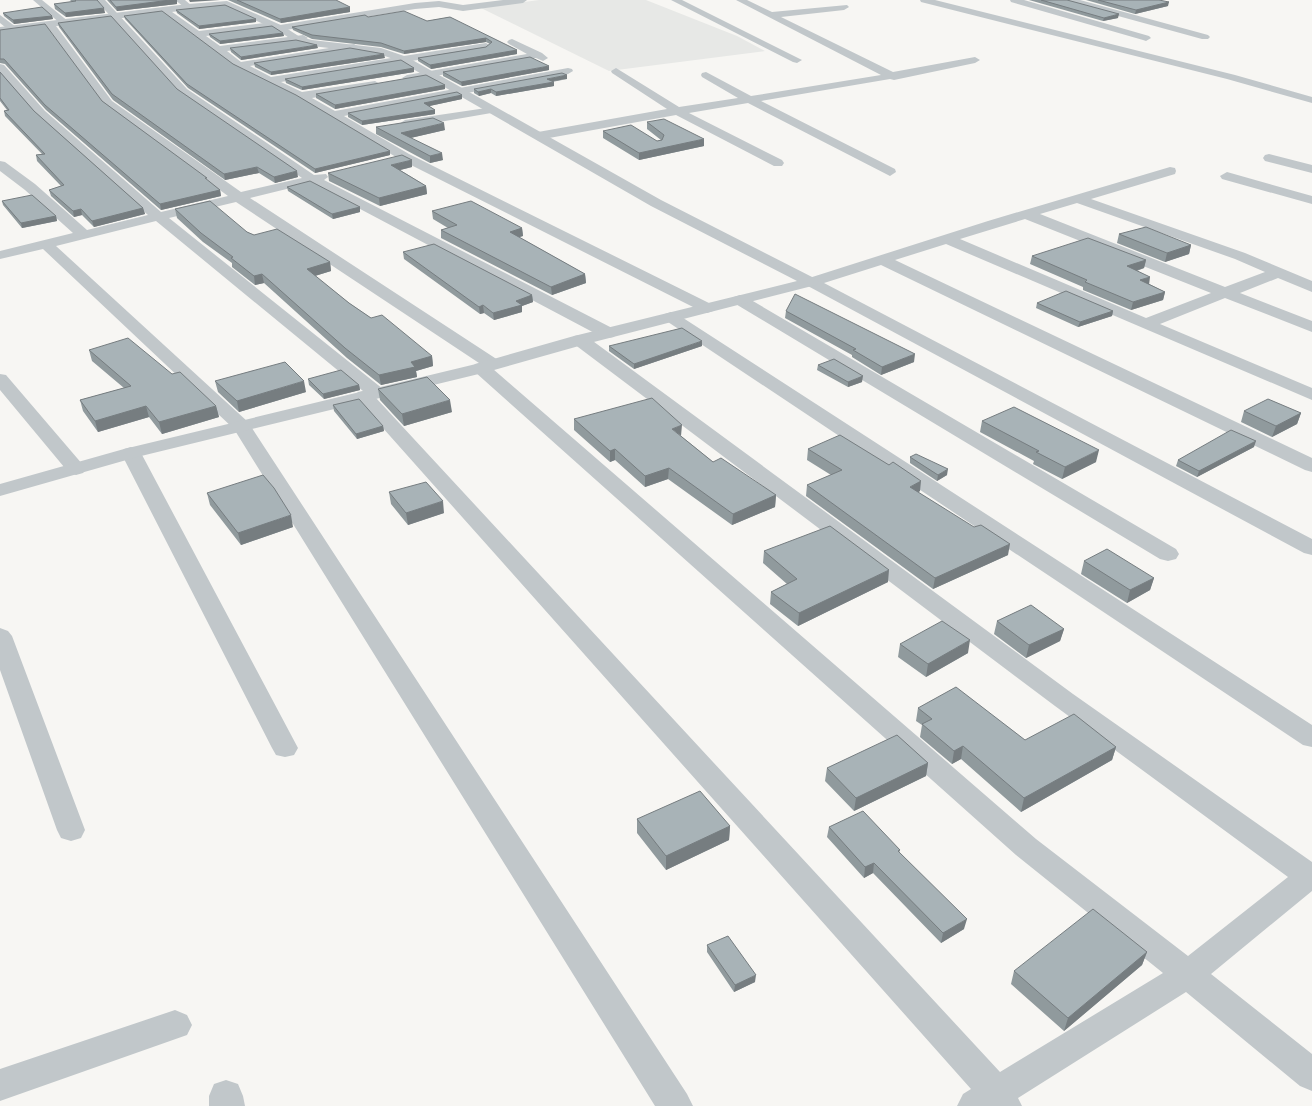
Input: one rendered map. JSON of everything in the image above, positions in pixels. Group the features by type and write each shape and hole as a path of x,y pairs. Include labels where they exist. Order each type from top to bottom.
{"street":[{"path":"37,0 64,22"},
{"path":"100,0 183,91 312,179 608,333"},
{"path":"179,0 188,7"},
{"path":"448,0 471,7"},
{"path":"199,34 415,6 439,4 463,8 506,1 523,0"},
{"path":"679,0 796,60"},
{"path":"740,0 894,77"},
{"path":"924,0 1231,77 1312,100"},
{"path":"1014,0 1146,38 1104,45"},
{"path":"1070,0 1205,37"},
{"path":"750,5 771,2"},
{"path":"0,30 188,7 227,4 260,19 276,23 297,39 312,43 381,51 403,59 656,203 811,282 1312,548"},
{"path":"772,15 844,7"},
{"path":"165,10 239,65 301,96 360,132 405,157 706,308"},
{"path":"0,18 13,29"},
{"path":"50,24 108,103 240,198 486,366 1026,848 1188,974 1312,1075"},
{"path":"1061,34 1105,26"},
{"path":"219,49 327,34"},
{"path":"332,115 462,92 568,71 512,42"},
{"path":"270,80 486,46"},
{"path":"239,65 354,48"},
{"path":"399,80 538,55"},
{"path":"538,136 621,120 894,77 975,60"},
{"path":"0,68 41,113 159,217 370,395 992,1102 1188,974 1311,877 1064,700 580,340"},
{"path":"616,71 677,112 778,162"},
{"path":"706,74 748,99 890,172"},
{"path":"301,96 384,82"},
{"path":"391,126 493,110"},
{"path":"621,120 639,131"},
{"path":"360,132 375,129"},
{"path":"389,161 405,157"},
{"path":"1269,158 1312,169"},
{"path":"0,165 30,187 84,235"},
{"path":"0,490 131,453 486,366 580,340 811,282 1026,214 1170,172"},
{"path":"0,255 335,174"},
{"path":"1227,176 1312,200"},
{"path":"1078,199 1240,256 1312,287"},
{"path":"1026,214 1312,327"},
{"path":"947,239 1312,395"},
{"path":"46,244 241,426 675,1106"},
{"path":"883,260 1312,466"},
{"path":"1145,324 1279,272"},
{"path":"740,300 1168,554"},
{"path":"671,317 1312,738"},
{"path":"0,379 76,469"},
{"path":"131,453 285,748"},
{"path":"0,636 71,830"},
{"path":"0,1086 175,1025"}],"shaded area":[{"path":"539,0 646,0 737,36 765,51 609,71 481,8"}],"building":[{"path":"75,0 97,0 104,8 65,13 54,4 76,1"},
{"path":"110,0 170,0 116,7"},
{"path":"237,0 336,0 350,7 280,19"},
{"path":"1041,0 1067,0 1119,14 1104,18"},
{"path":"1098,0 1159,0 1169,2 1136,10"},
{"path":"225,5 256,19 199,26 176,10"},
{"path":"42,7 52,16 13,20 3,13"},
{"path":"162,11 233,64 296,95 390,151 315,169 187,84 124,16"},
{"path":"404,11 427,21 450,17 517,50 430,65 418,58 486,47 492,42 486,38 404,51 381,43 312,35 292,27 365,15 368,17"},
{"path":"111,16 177,89 297,171 274,177 257,167 224,174 112,94 58,23"},
{"path":"45,24 102,101 207,178 205,178 220,190 160,204 45,105 4,59 0,59 0,30"},
{"path":"272,26 283,33 220,41 209,34"},
{"path":"296,40 317,45 241,57 230,48"},
{"path":"350,48 384,54 271,72 254,63"},
{"path":"530,57 549,66 461,82 443,72"},
{"path":"401,60 414,68 302,87 285,79"},
{"path":"0,72 34,111 143,208 92,221 81,209 73,211 49,190 64,185 36,155 45,154 4,111 9,110 0,98"},
{"path":"562,73 567,75 547,79 554,82 496,92 491,89 478,92 474,89"},
{"path":"426,75 445,85 335,105 316,94"},
{"path":"457,92 462,95 424,103 435,110 362,121 348,113"},
{"path":"433,118 444,123 401,133 442,153 430,156 376,127"},
{"path":"664,119 704,139 639,153 603,131 631,125 657,141 662,140 664,135 647,122"},
{"path":"402,155 412,160 391,165 426,186 379,198 328,173"},
{"path":"310,181 360,207 332,214 287,187"},
{"path":"32,195 56,216 21,223 2,201"},
{"path":"210,201 247,232 254,235 277,229 330,262 307,269 349,303 371,318 382,315 432,356 411,362 415,367 379,375 345,348 262,274 254,276 231,258 233,257 201,233 175,209"},
{"path":"471,201 522,228 510,232 585,274 551,287 441,230 457,225 432,211"},
{"path":"1146,227 1191,245 1167,253 1119,234"},
{"path":"1088,238 1146,260 1127,266 1150,277 1140,280 1165,292 1133,302 1085,282 1087,280 1032,256"},
{"path":"434,244 532,295 516,301 522,305 493,313 483,305 479,307 403,252"},
{"path":"1066,291 1113,311 1080,322 1037,303"},
{"path":"795,294 915,354 882,367 853,350 856,349 786,311"},
{"path":"682,328 702,341 634,364 609,346"},
{"path":"128,338 172,374 180,372 216,406 159,422 146,406 95,421 80,400 131,386 89,350"},
{"path":"834,359 863,376 848,382 818,365"},
{"path":"285,362 304,381 237,401 215,381"},
{"path":"341,370 359,385 323,394 308,379"},
{"path":"427,377 450,400 402,414 378,389"},
{"path":"652,398 682,425 672,429 713,462 721,458 776,495 733,514 669,468 645,476 615,449 610,451 574,419"},
{"path":"359,399 383,426 356,434 333,405"},
{"path":"1268,399 1301,413 1276,426 1244,411"},
{"path":"1014,407 1099,450 1065,467 1036,452 1039,451 982,421"},
{"path":"1231,430 1256,441 1199,471 1178,460"},
{"path":"840,435 889,465 893,462 921,481 910,487 974,527 981,525 1010,544 935,578 807,485 842,470 808,449"},
{"path":"916,454 948,469 938,475 910,457"},
{"path":"263,475 274,488 291,515 238,533 207,493"},
{"path":"426,482 443,501 406,513 389,492"},
{"path":"830,526 889,570 799,613 771,592 797,579 764,551"},
{"path":"1107,549 1154,578 1130,590 1084,561"},
{"path":"1031,605 1064,629 1029,645 997,621"},
{"path":"942,621 970,640 928,664 900,644"},
{"path":"956,687 1025,740 1074,714 1116,747 1024,798 963,746 954,751 922,724 932,719 918,708"},
{"path":"897,735 928,763 856,798 827,768"},
{"path":"700,791 730,826 666,856 637,819"},
{"path":"863,811 900,850 898,851 967,919 943,933 874,863 865,867 829,827"},
{"path":"1093,909 1147,952 1068,1018 1014,971"},
{"path":"728,936 756,975 735,985 707,945"}]}
